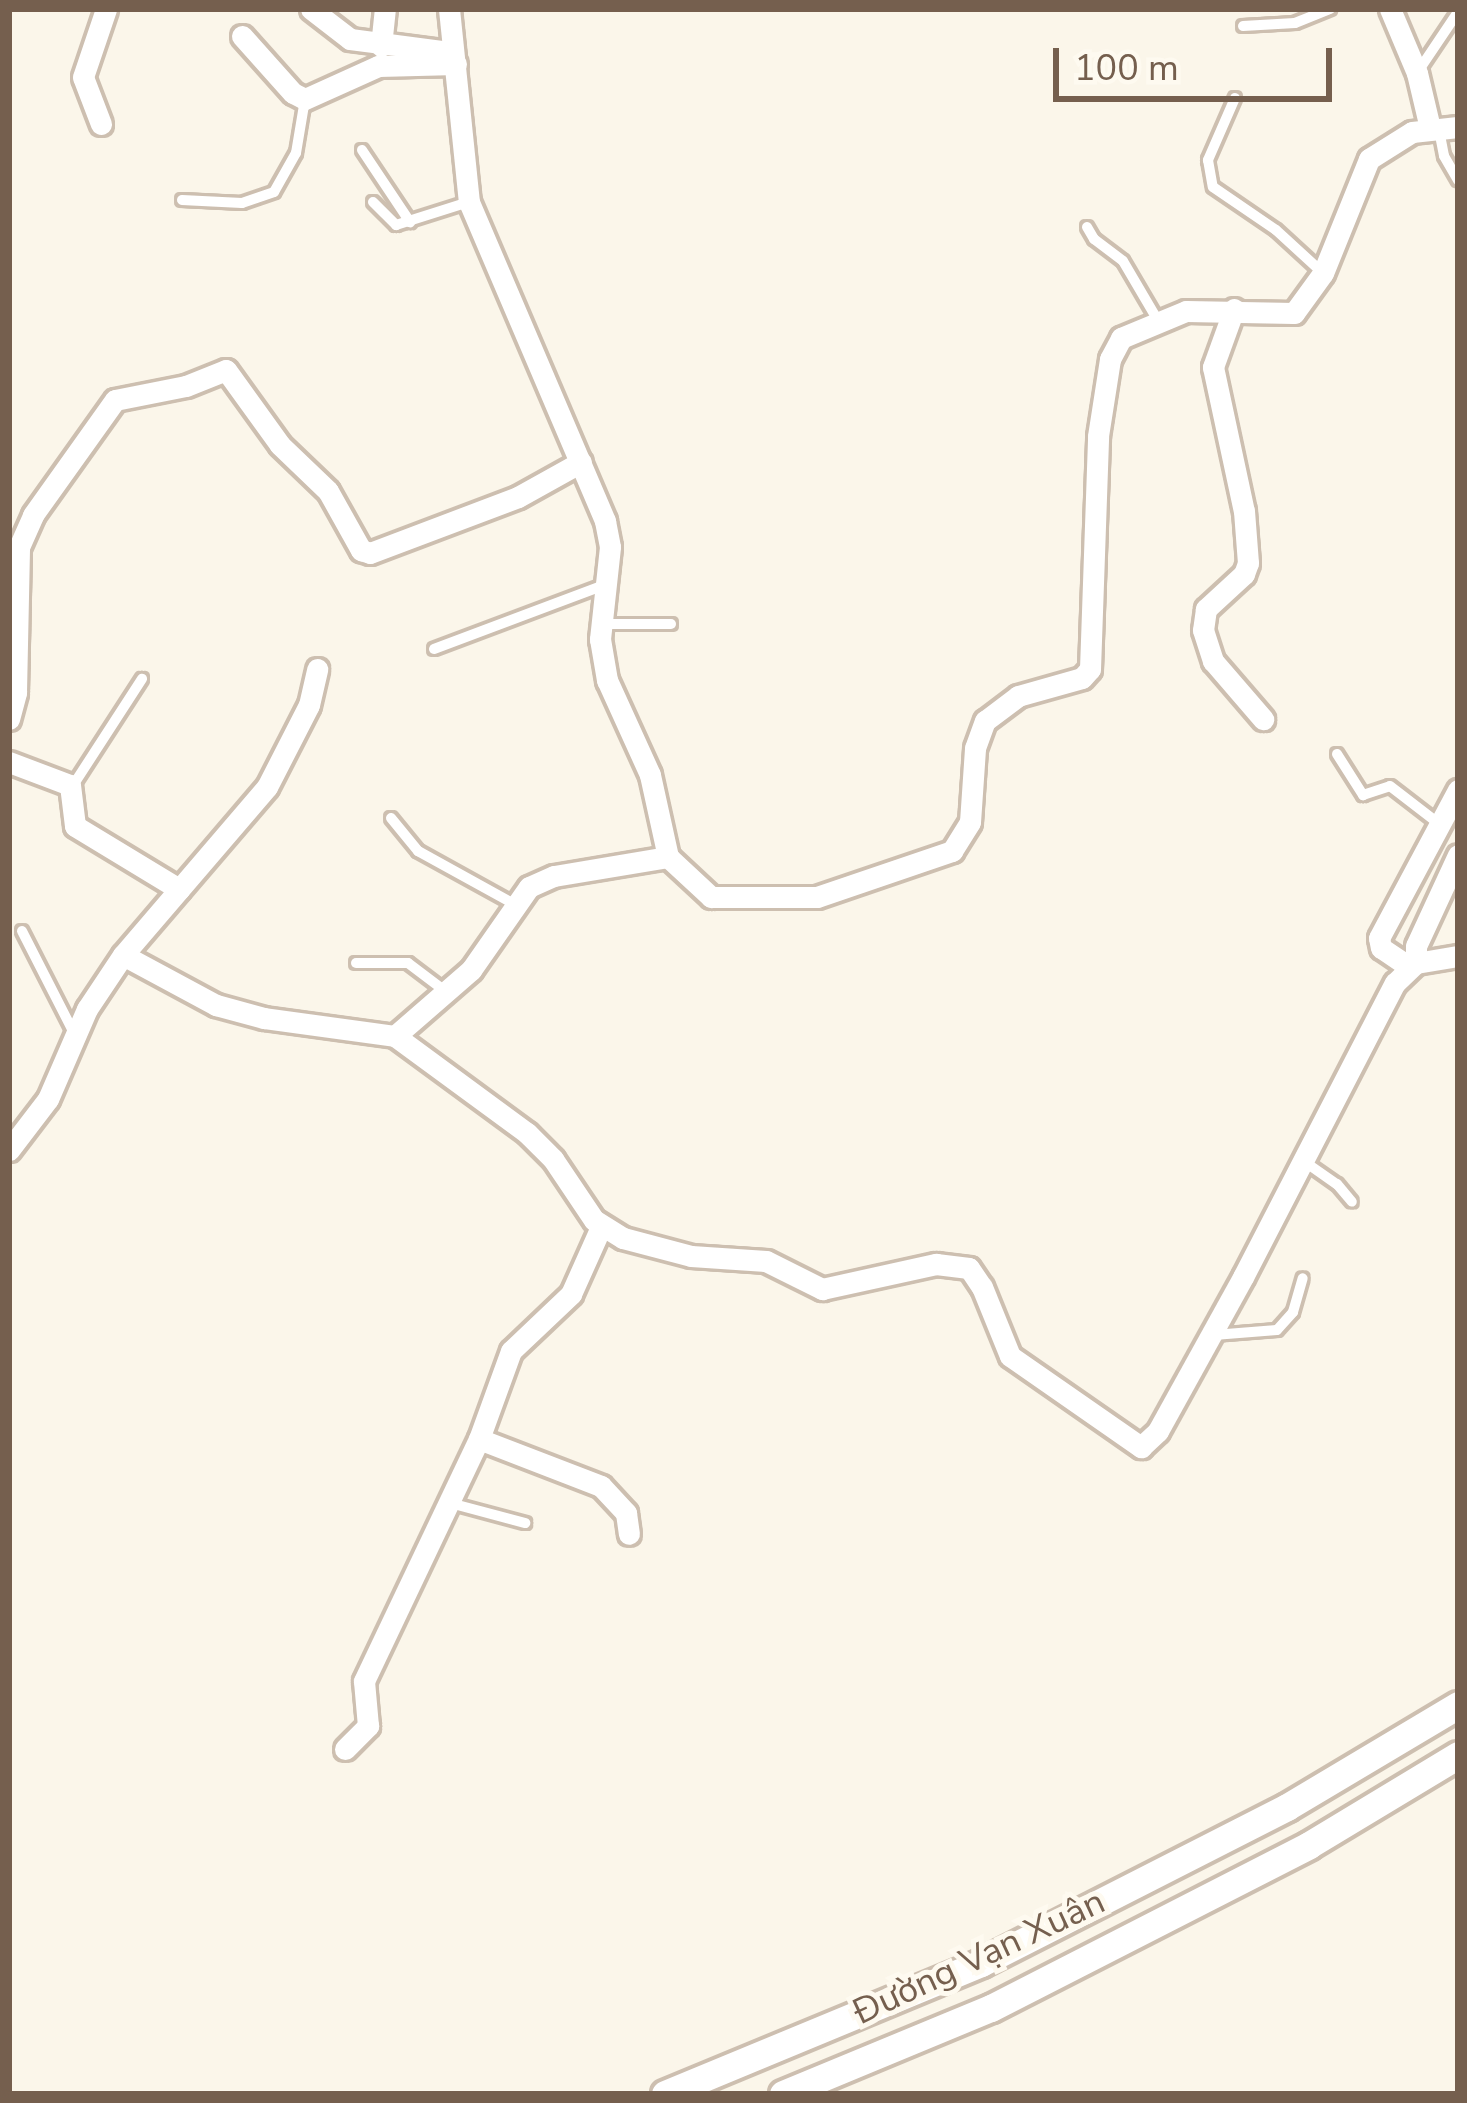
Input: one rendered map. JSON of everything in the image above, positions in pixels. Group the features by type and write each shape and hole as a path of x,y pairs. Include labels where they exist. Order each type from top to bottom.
{"main road":[{"name":"Đường Vạn Xuân","path":"664,2094 981,1963 1287,1807 1458,1705"},
{"name":"Đường Vạn Xuân","path":"783,2094 991,2008 1309,1845 1458,1755"}],"street":[{"path":"101,124 82,77 106,9"},
{"path":"311,9 350,39 455,58"},
{"path":"381,46 385,9"},
{"path":"449,9 470,202 605,521 610,547 600,624 607,680 650,775 668,857 711,897 834,895 932,861 962,842 970,822 975,748 985,721 1018,696 1082,679 1090,669 1105,381 1121,338 1156,319 1234,309 1294,313 1323,274 1369,159 1397,138 1442,127 1390,9"},
{"path":"242,36 286,86 305,99 378,67 455,58"},
{"path":"1234,309 1213,367 1244,511 1248,563 1244,574 1206,609 1203,630 1213,661 1263,719"},
{"path":"9,719 16,692 19,547 33,514 115,400 186,386 226,370 280,445 328,491 365,553 518,497 581,462"},
{"path":"12,1143 48,1099 75,1036 123,955 267,787 309,705 317,669"},
{"path":"9,762 72,787 75,826 179,889"},
{"path":"1401,959 1382,929 1458,790"},
{"path":"123,955 216,1005 264,1018 395,1036 527,1133 553,1159 601,1227 653,1249 766,1261 812,1288 850,1286 936,1264 969,1268 982,1287 987,1310 1010,1357 1130,1442 1150,1444 1304,1162 1401,959 1416,946 1458,854"},
{"path":"395,1036 471,970 514,904 554,875 668,857"},
{"path":"1401,959 1458,956"},
{"path":"345,1749 368,1726 364,1681 450,1503 512,1351 571,1294 601,1227"},
{"path":"479,1438 601,1486 626,1513 629,1534"}],"lane":[{"path":"1243,26 1295,23 1330,9"},
{"path":"1418,73 1458,12"},
{"path":"1235,98 1208,160 1214,187 1276,230 1323,274"},
{"path":"182,200 242,203 274,192 296,153 305,99"},
{"path":"1442,127 1444,156 1458,180"},
{"path":"362,149 410,222"},
{"path":"374,202 391,222 410,222 470,202"},
{"path":"1088,227 1094,239 1123,261 1156,319"},
{"path":"434,649 605,584"},
{"path":"600,624 671,624"},
{"path":"72,787 142,679"},
{"path":"1337,754 1360,793 1390,786 1438,823"},
{"path":"391,818 418,851 514,904"},
{"path":"22,931 75,1036"},
{"path":"356,963 408,963 448,993"},
{"path":"1304,1162 1337,1184 1352,1202"},
{"path":"1211,1335 1277,1330 1293,1312 1303,1278"},
{"path":"450,1503 525,1523"}]}
